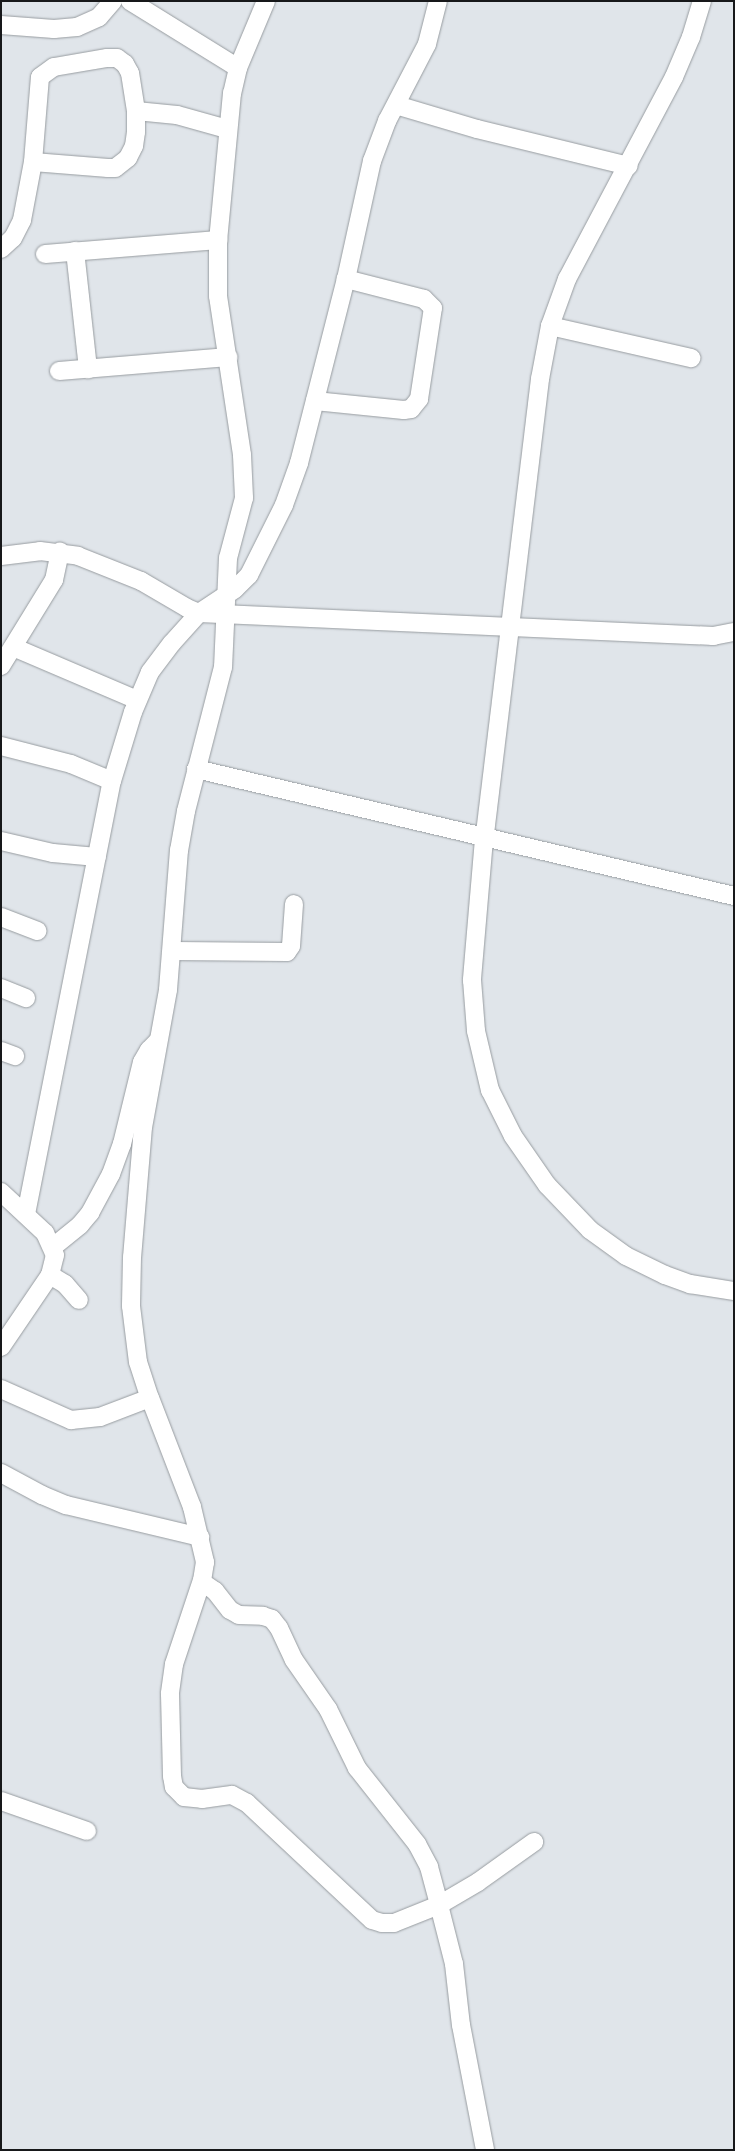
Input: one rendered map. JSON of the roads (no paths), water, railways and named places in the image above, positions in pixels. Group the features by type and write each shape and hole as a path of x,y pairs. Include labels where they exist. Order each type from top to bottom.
{"street":[{"path":"1,25 54,29 77,27 99,17 113,1"},
{"path":"130,1 238,68"},
{"path":"266,1 238,68 232,93 227,129 218,240 218,296 245,486 243,509 228,558 223,667 196,769 179,850 173,951 160,1040 142,1135 131,1277 136,1353 150,1398 185,1485 205,1562 202,1582 174,1664 170,1694 172,1776 177,1791 184,1796 196,1799 226,1794 237,1796 247,1803 372,1920 382,1923 394,1923 439,1905 478,1882 534,1842"},
{"path":"26,1214 112,781 137,700 154,665 199,612 209,604 226,596 249,575 278,519 295,477 315,401 346,279 372,161 380,136 427,44 438,1"},
{"path":"702,1 691,37 674,77 567,279 550,326 540,379 484,839 473,953 472,996 476,1031 484,1072 503,1118 524,1154 572,1214 608,1244 634,1260 665,1275 690,1284 734,1291"},
{"path":"1,249 13,238 22,220 34,162 40,77 46,70 54,67 107,58 117,58 125,64 130,73 136,111 134,146 123,164 108,168 34,162"},
{"path":"396,105 470,128 628,166"},
{"path":"136,111 176,115 227,129"},
{"path":"45,254 218,240"},
{"path":"75,251 88,369"},
{"path":"315,401 404,410 416,405 419,399 433,308 424,299 346,279"},
{"path":"550,326 691,358"},
{"path":"59,371 228,357"},
{"path":"1,556 40,550 78,556 122,572 186,608 199,612 713,636 734,632"},
{"path":"1,666 54,580 60,552"},
{"path":"13,647 137,700"},
{"path":"1,746 71,764 112,781"},
{"path":"196,769 484,839 734,896"},
{"path":"1,841 53,853 97,858"},
{"path":"173,951 287,952 291,946 294,904"},
{"path":"1,917 36,931"},
{"path":"1,988 26,998"},
{"path":"53,1247 80,1225 90,1213 111,1174 122,1144 142,1062 148,1050 160,1040"},
{"path":"1,1192 45,1233 55,1255 50,1275 1,1347"},
{"path":"50,1275 65,1284 80,1300"},
{"path":"1,1389 71,1420 100,1417 150,1398"},
{"path":"1,1473 42,1495 66,1505 200,1537"},
{"path":"202,1582 215,1591 230,1610 239,1615 263,1616 272,1619 279,1628 294,1660 328,1709 357,1768 417,1844 429,1867 454,1964 461,2025 485,2150"},
{"path":"1,1801 87,1831"}]}
